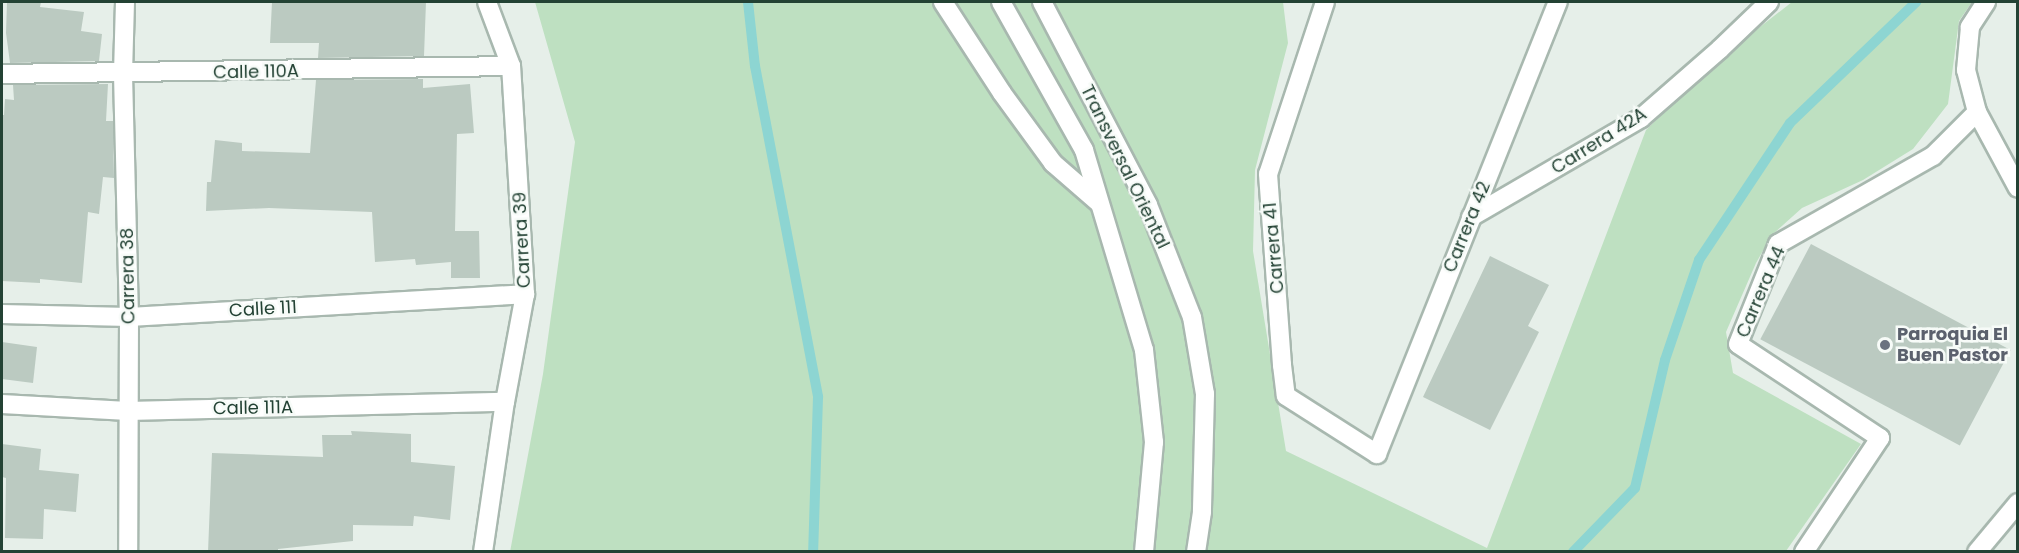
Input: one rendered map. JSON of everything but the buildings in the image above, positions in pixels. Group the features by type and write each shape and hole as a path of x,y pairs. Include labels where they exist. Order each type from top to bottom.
{"street":[{"name":"Carrera 38","path":"125,2 123,74 129,317 128,552"},
{"name":"Carrera 39","path":"483,552 505,402 525,294 511,66 487,2"},
{"path":"943,2 1002,93 1053,162 1099,203"},
{"name":"Transversal Oriental","path":"1001,2 1084,150 1144,350 1154,442 1144,552"},
{"name":"Transversal Oriental","path":"1042,2 1148,206 1192,317 1204,394 1202,512 1196,552"},
{"name":"Carrera 41","path":"1325,2 1268,174 1282,365 1286,396 1377,454"},
{"name":"Carrera 42","path":"1377,454 1558,2"},
{"path":"1986,2 1970,27 1966,70 1977,112 2018,188"},
{"name":"Carrera 42A","path":"1471,217 1641,118 1765,3"},
{"name":"Calle 110A","path":"2,74 123,74 511,66"},
{"name":"Carrera 44","path":"1804,552 1880,438 1738,344 1778,244 1933,156 1977,112"},
{"name":"Calle 111","path":"2,314 129,317 525,294"},
{"name":"Calle 111A","path":"2,404 128,411 505,402"},
{"path":"1977,552 2018,503"}],"green space":[{"path":"535,2 1283,2 1288,43 1255,170 1253,251 1286,451 1487,548 1646,130 1719,59 1792,2 1972,2 1959,21 1948,104 1913,149 1863,180 1802,208 1772,235 1756,263 1726,332 1733,373 1861,444 1786,551 510,552 543,374 575,142"}],"waterway":[{"path":"748,2 755,66 818,397 813,552"},
{"path":"1573,552 1635,488 1665,360 1699,260 1790,123 1916,2"}],"place":[{"name":"Parroquia El Buen Pastor","path":"1885,345"}]}
